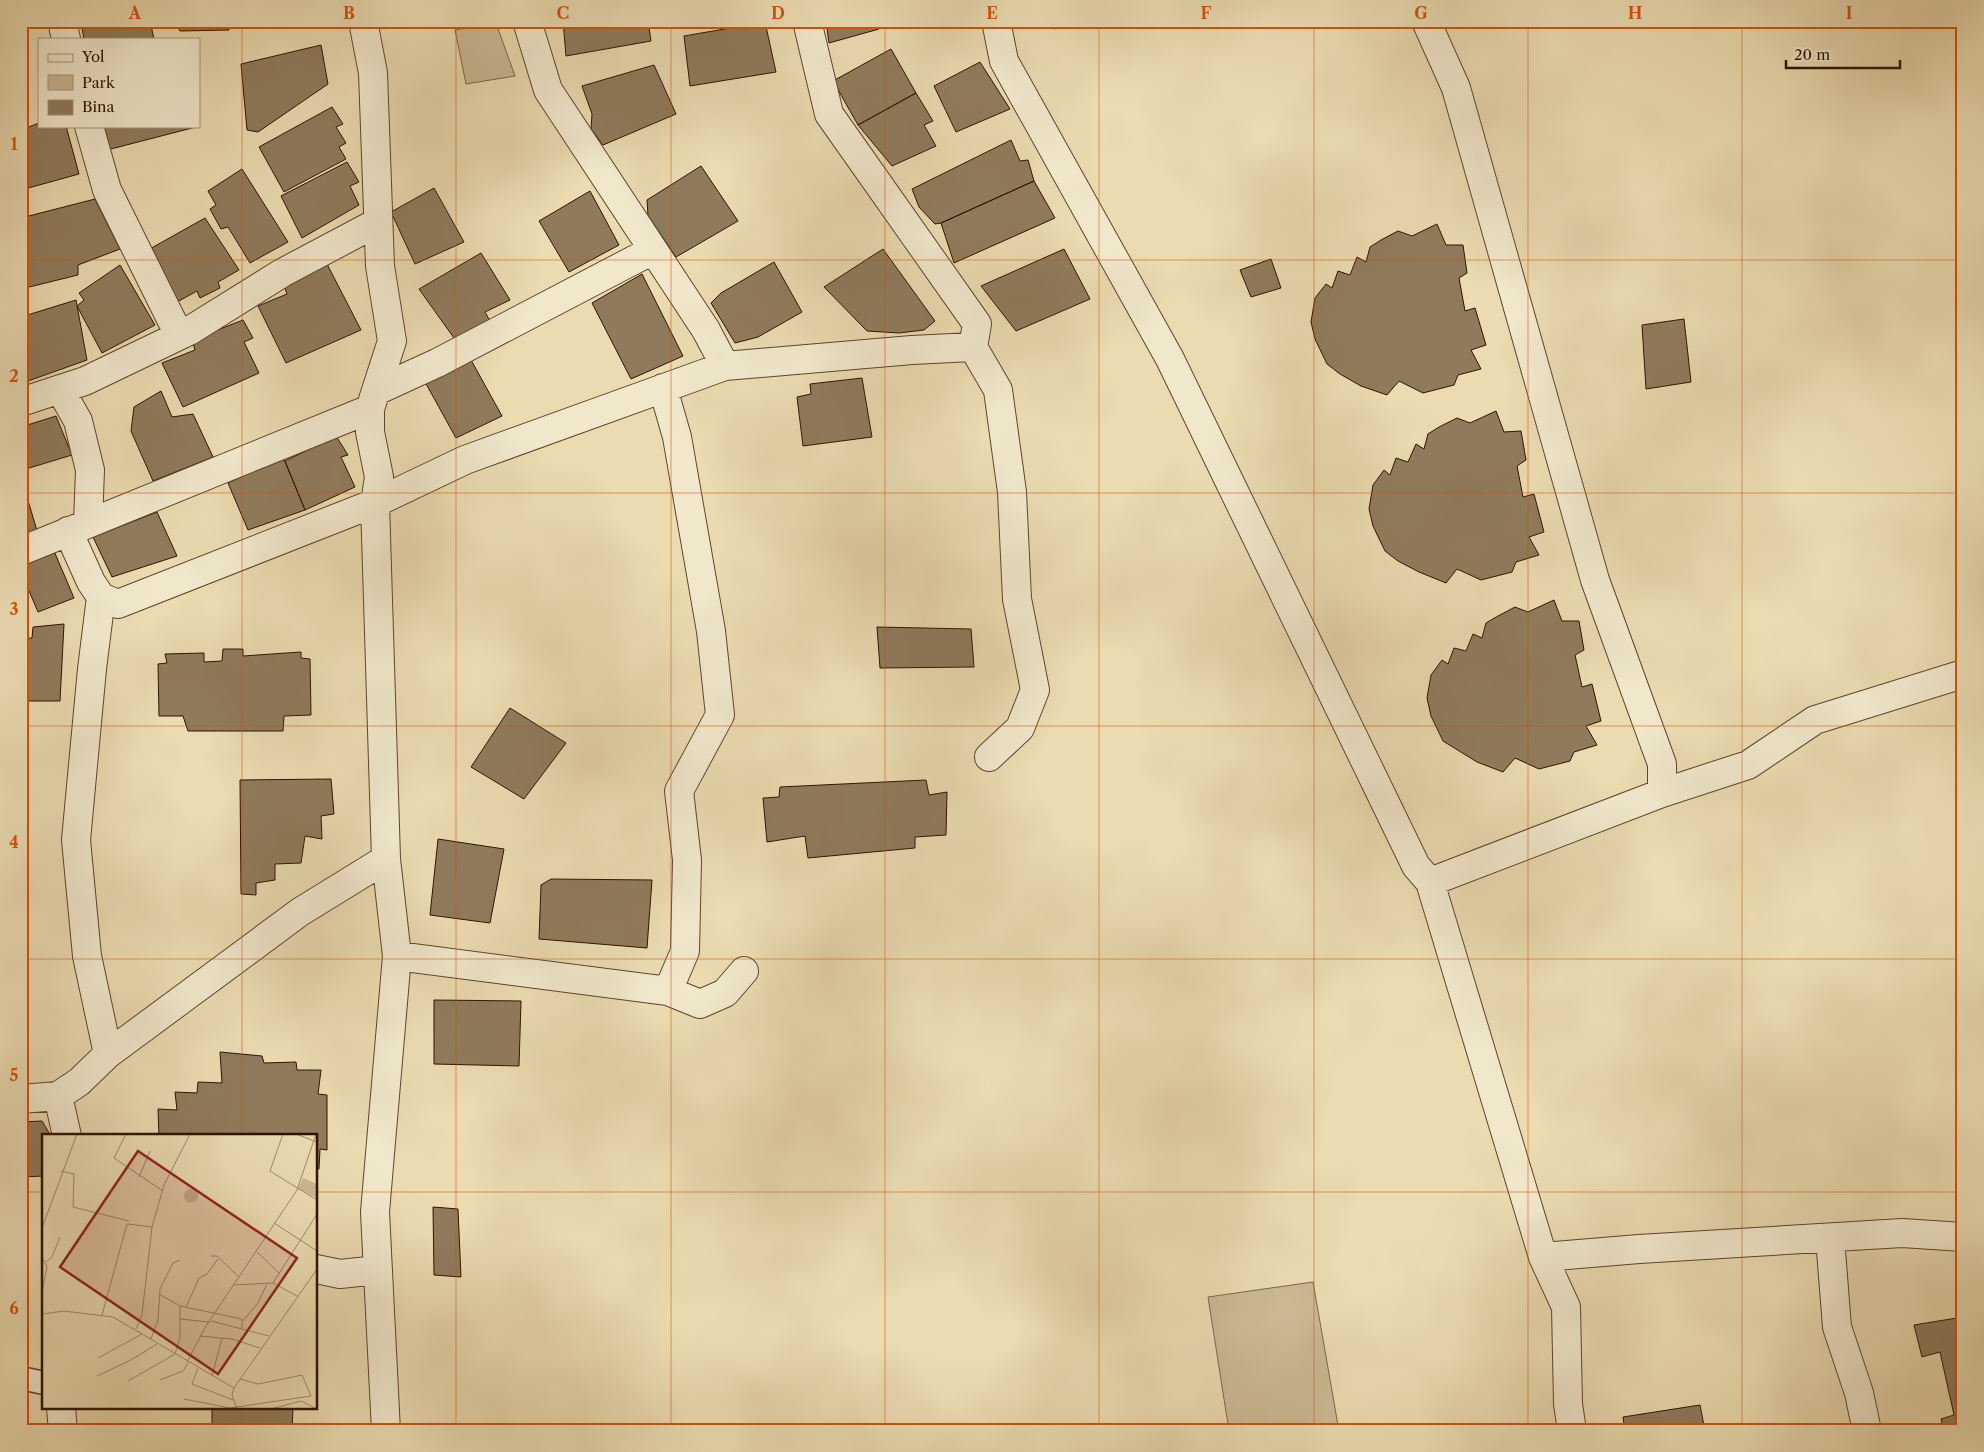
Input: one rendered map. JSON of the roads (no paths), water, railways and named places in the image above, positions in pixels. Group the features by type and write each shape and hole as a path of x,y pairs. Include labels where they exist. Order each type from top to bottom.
{"street":[{"path":"62,21 66,38"},
{"path":"363,21 373,73 380,266 392,341 373,400 370,432 380,477 375,503 386,859 397,956 375,1212 386,1431"},
{"path":"527,21 548,90 706,330 725,366"},
{"path":"808,21 829,114 978,324 973,347 998,390 1012,492 1017,599 1035,690 1020,728 989,757"},
{"path":"996,21 1004,61 1170,359 1416,866 1430,882 1543,1257 1566,1307 1568,1404 1572,1431"},
{"path":"1426,21 1456,88 1595,580 1662,764 1662,793"},
{"path":"90,128 107,190 179,335"},
{"path":"21,402 85,381 179,335 282,273 378,222"},
{"path":"21,551 373,400 437,363 582,285 653,250"},
{"path":"60,389 78,421 90,470 78,527 91,582 101,597 118,604 375,503 465,460 725,366 912,350 973,347"},
{"path":"663,388 677,437 710,631 720,715 679,791 686,860 685,951 668,991"},
{"path":"101,597 92,669 76,840 87,956 108,1054"},
{"path":"1430,882 1662,793 1748,765 1815,720 1963,674"},
{"path":"21,1099 58,1096 79,1082 108,1054 300,912 386,859"},
{"path":"397,956 668,991 700,1004 725,993 744,972"},
{"path":"58,1096 66,1134"},
{"path":"1543,1257 1638,1249 1902,1233 1963,1237"},
{"path":"1830,1238 1837,1327 1858,1393 1867,1431"},
{"path":"318,1269 340,1274 378,1270"},
{"path":"62,1410 63,1431"}],"lane":[{"path":"21,1378 42,1383"}]}
